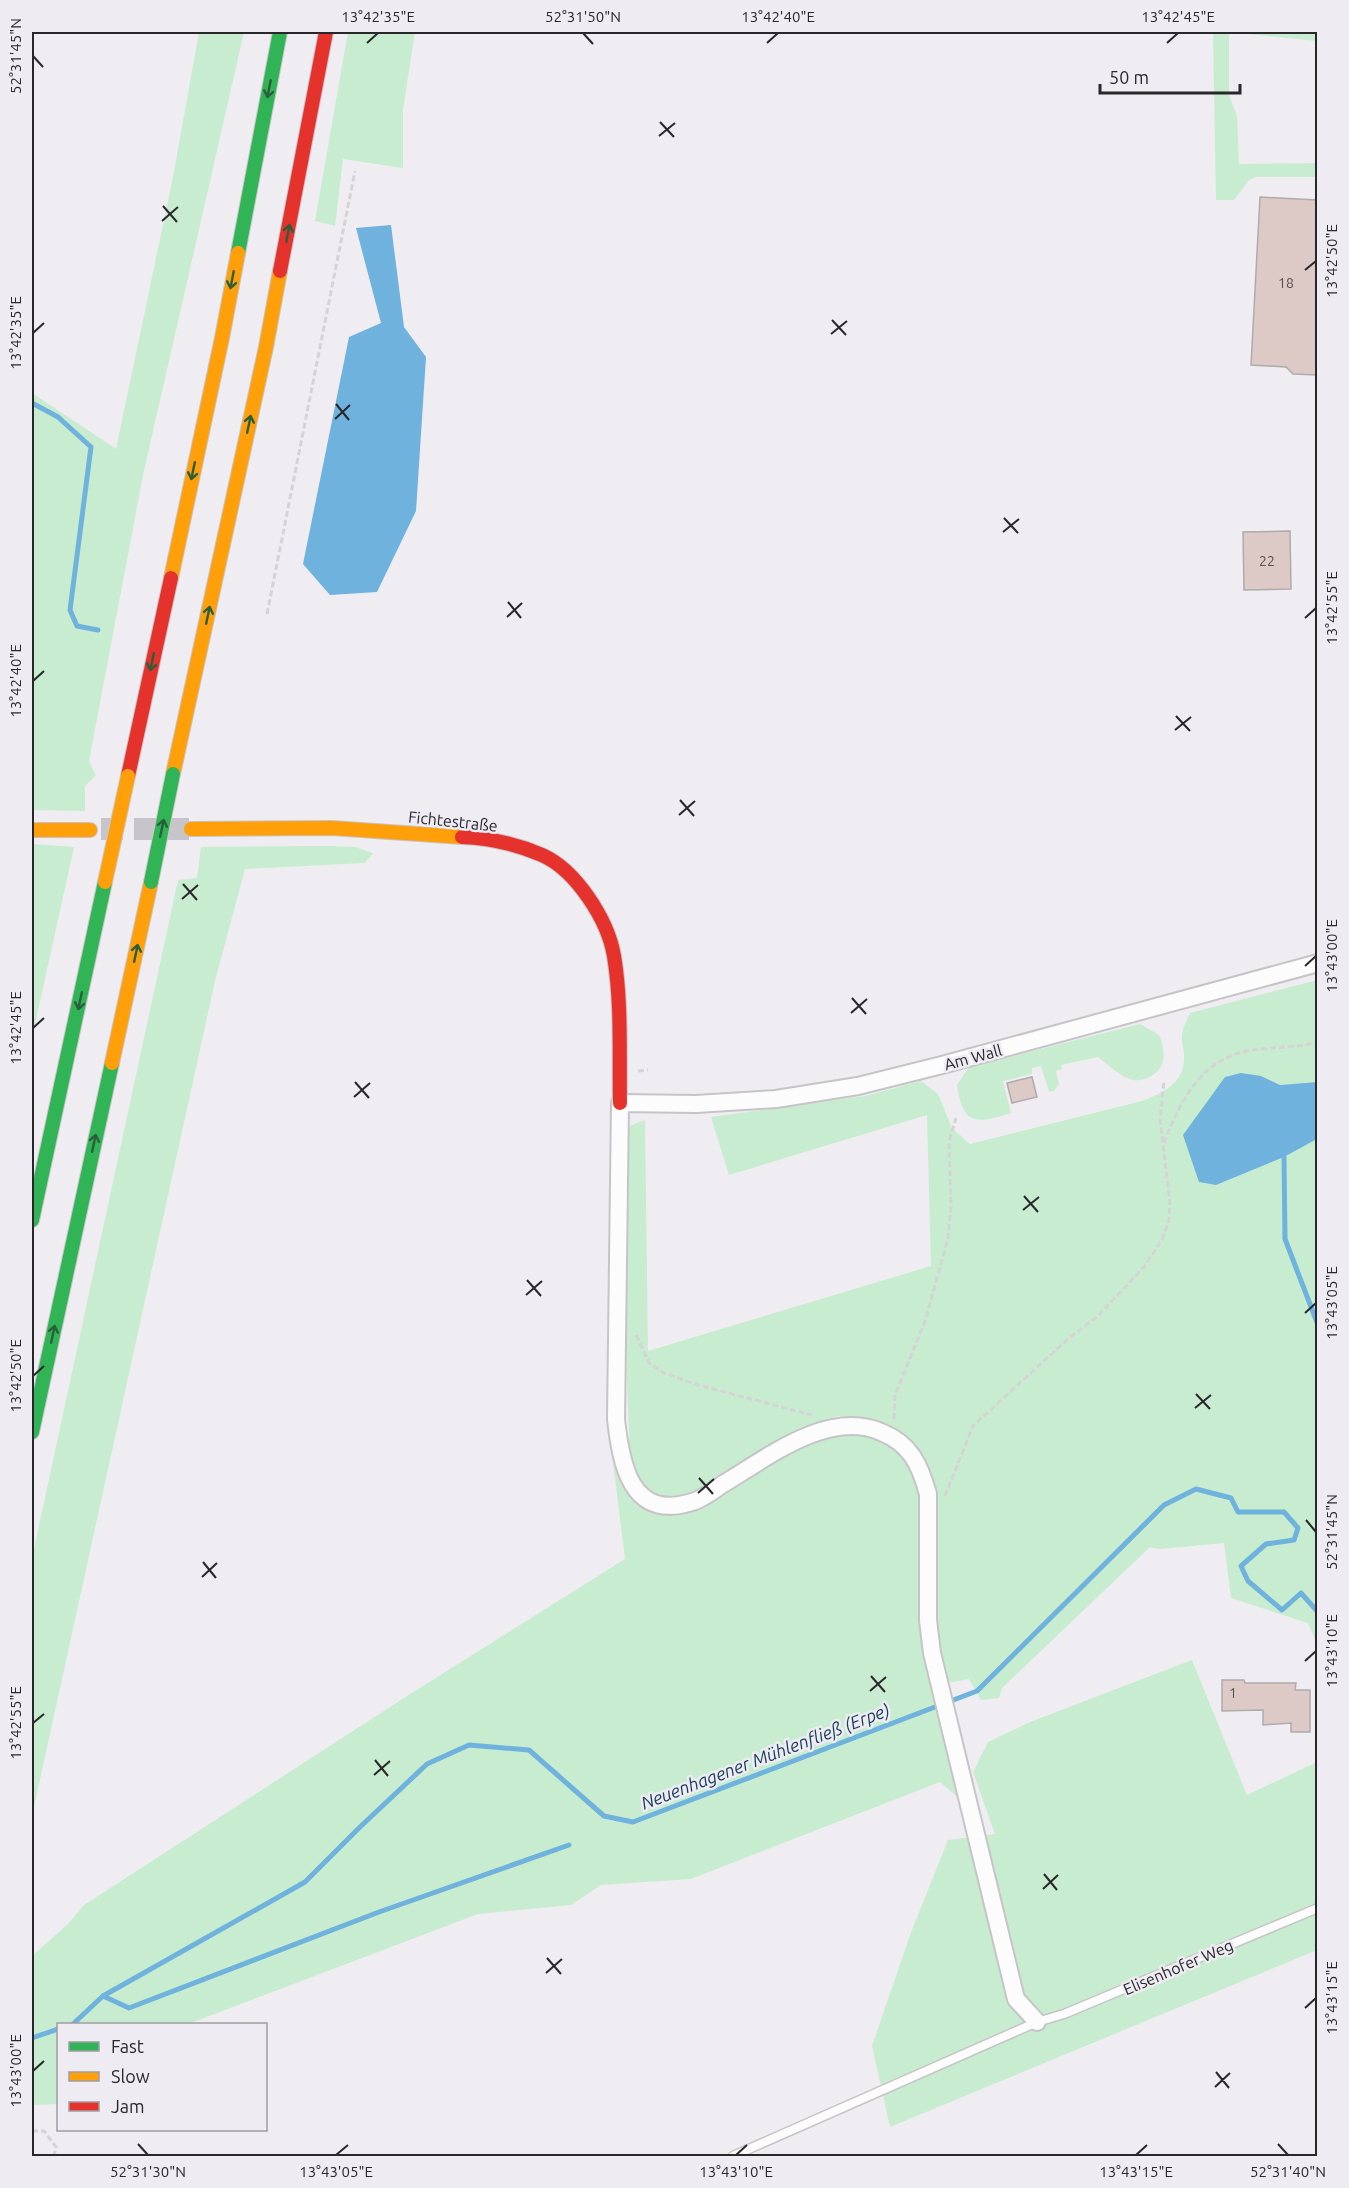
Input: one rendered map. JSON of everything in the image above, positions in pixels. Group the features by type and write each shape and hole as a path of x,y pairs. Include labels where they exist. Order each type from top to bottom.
{"main road":[{"path":"32,1220 222,338 280,32"},
{"path":"32,1432 266,347 326,32"},
{"name":"Fichtestraße","path":"191,829 332,828 482,838 513,845 544,856 582,889 607,929 614,955 617,982 620,1103"},
{"path":"32,830 90,830"}],"street":[{"name":"Am Wall","path":"620,1103 696,1104 776,1099 858,1086 1317,963"},
{"path":"620,1103 616,1419 620,1451 631,1484 656,1505 670,1507 694,1502 782,1448 817,1432 846,1425 871,1427 897,1438 912,1454 923,1474 928,1494 928,1620 932,1653 1016,1999 1037,2022"}],"lane":[{"name":"Elisenhofer Weg","path":"734,2157 1037,2022 1064,2014 1317,1908"}],"path":[{"path":"267,614 355,171"},
{"path":"1163,1144 1179,1107 1206,1070 1217,1061 1230,1054 1251,1050 1317,1042"},
{"path":"928,1515 946,1495 973,1426 1069,1338 1098,1316 1144,1267 1162,1240 1169,1220 1170,1203 1160,1119 1164,1081"},
{"path":"897,1438 899,1432 894,1417 895,1395 926,1321 948,1239 952,1197 949,1142 956,1118"},
{"path":"635,1333 649,1362 664,1373 698,1385 813,1416"},
{"path":"32,2131 44,2131 56,2147 54,2157"}],"green space":[{"path":"199,32 244,32 143,475 89,761 96,775 85,786 85,811 35,810 32,808 32,393 116,449 173,177"},
{"path":"348,32 415,32 403,110 403,168 343,159 335,226 315,221"},
{"path":"1213,32 1229,32 1229,95 1237,116 1239,164 1317,163 1317,177 1256,177 1249,180 1234,200 1216,200"},
{"path":"1229,32 1317,32 1317,41"},
{"path":"32,844 74,847 32,1038"},
{"path":"201,847 355,847 373,853 365,863 245,869 215,981 32,1816 32,1558 178,880 197,878"},
{"path":"1317,980 1317,1082 1280,1085 1261,1076 1216,1185 1284,1157 1317,1139 1317,1645 1308,1623 1231,1598 1224,1543 1160,1549 1150,1547 1002,1688 999,1698 981,1700 969,1679 943,1681 933,1604 937,1533 936,1490 924,1456 908,1437 876,1419 838,1416 802,1427 690,1494 667,1497 652,1492 637,1475 630,1456 626,1360 627,1127 645,1120 648,1351 931,1266 927,1115 729,1175 711,1117 865,1096 921,1081 938,1094 952,1128 970,1144 1142,1101 1158,1094 1172,1085 1181,1072 1184,1064 1182,1034 1190,1013"},
{"path":"1140,1024 1159,1035 1164,1052 1160,1068 1147,1078 1133,1080 1128,1078 1098,1057 1061,1065 1062,1069 1056,1071 1059,1084 1054,1091 1049,1092 1041,1066 1032,1068 1032,1074 1003,1081 1011,1113 980,1120 967,1115 963,1108 957,1085 969,1067"},
{"path":"851,1432 872,1437 896,1451 909,1466 914,1477 920,1496 922,1517 919,1597 923,1646 971,1834 968,1835 961,1800 940,1782 691,1879 601,1885 571,1905 478,1914 191,2023 57,2023 57,2104 32,2105 32,1956 68,1924 84,1905 407,1696 625,1559 611,1446 620,1482 636,1504 656,1514 678,1513 702,1505 790,1450 819,1439"},
{"path":"1192,1660 1247,1795 1317,1762 1317,1950 890,2127 872,2046 910,1935 948,1840 995,1834 973,1772 988,1742 1030,1722"}],"water":[{"path":"391,225 404,327 426,357 416,511 377,592 330,595 303,564 349,337 381,323 356,228"},
{"path":"1241,1073 1261,1076 1280,1085 1317,1082 1317,1139 1284,1157 1216,1185 1199,1182 1183,1135 1225,1077"}],"building":[{"path":"1260,197 1317,200 1317,375 1293,374 1286,367 1251,365"},
{"path":"1290,531 1291,589 1244,590 1243,532"},
{"path":"1032,1077 1037,1097 1012,1103 1007,1083"},
{"path":"1222,1680 1244,1680 1245,1683 1296,1683 1295,1690 1310,1690 1310,1732 1291,1732 1291,1723 1263,1725 1263,1710 1222,1711"}],"waterway":[{"path":"32,403 58,417 91,447 70,610 77,626 98,630"},
{"path":"1284,1157 1285,1239 1318,1325"},
{"name":"Neuenhagener Mühlenfließ (Erpe)","path":"74,2023 103,1996 305,1882 427,1764 469,1745 529,1750 604,1816 633,1822 977,1691 1164,1505 1196,1489 1231,1498 1238,1512 1284,1512 1298,1528 1294,1540 1266,1544 1241,1566 1248,1581 1282,1610 1301,1593 1318,1612"},
{"path":"103,1996 129,2008 379,1912 569,1845"},
{"name":"Neuenhagener Mühlenfließ (Erpe)","path":"32,2038 57,2029"}],"tunnel":[{"path":"101,829 191,829"}],"traffic: fast":[{"path":"238,253 280,32"},
{"path":"151,882 173,774"},
{"path":"32,1220 105,882"},
{"path":"32,1432 112,1063"}],"traffic: slow":[{"path":"171,578 238,253"},
{"path":"173,774 266,347 280,271"},
{"path":"105,882 128,776"},
{"path":"191,829 332,828 462,837"},
{"path":"32,830 90,830"},
{"path":"112,1063 151,882"}],"traffic: jam":[{"path":"280,271 326,32"},
{"path":"128,776 171,578"},
{"path":"462,837 502,842 542,855 555,862 578,884 598,912 611,942 617,974 620,1103"}]}
